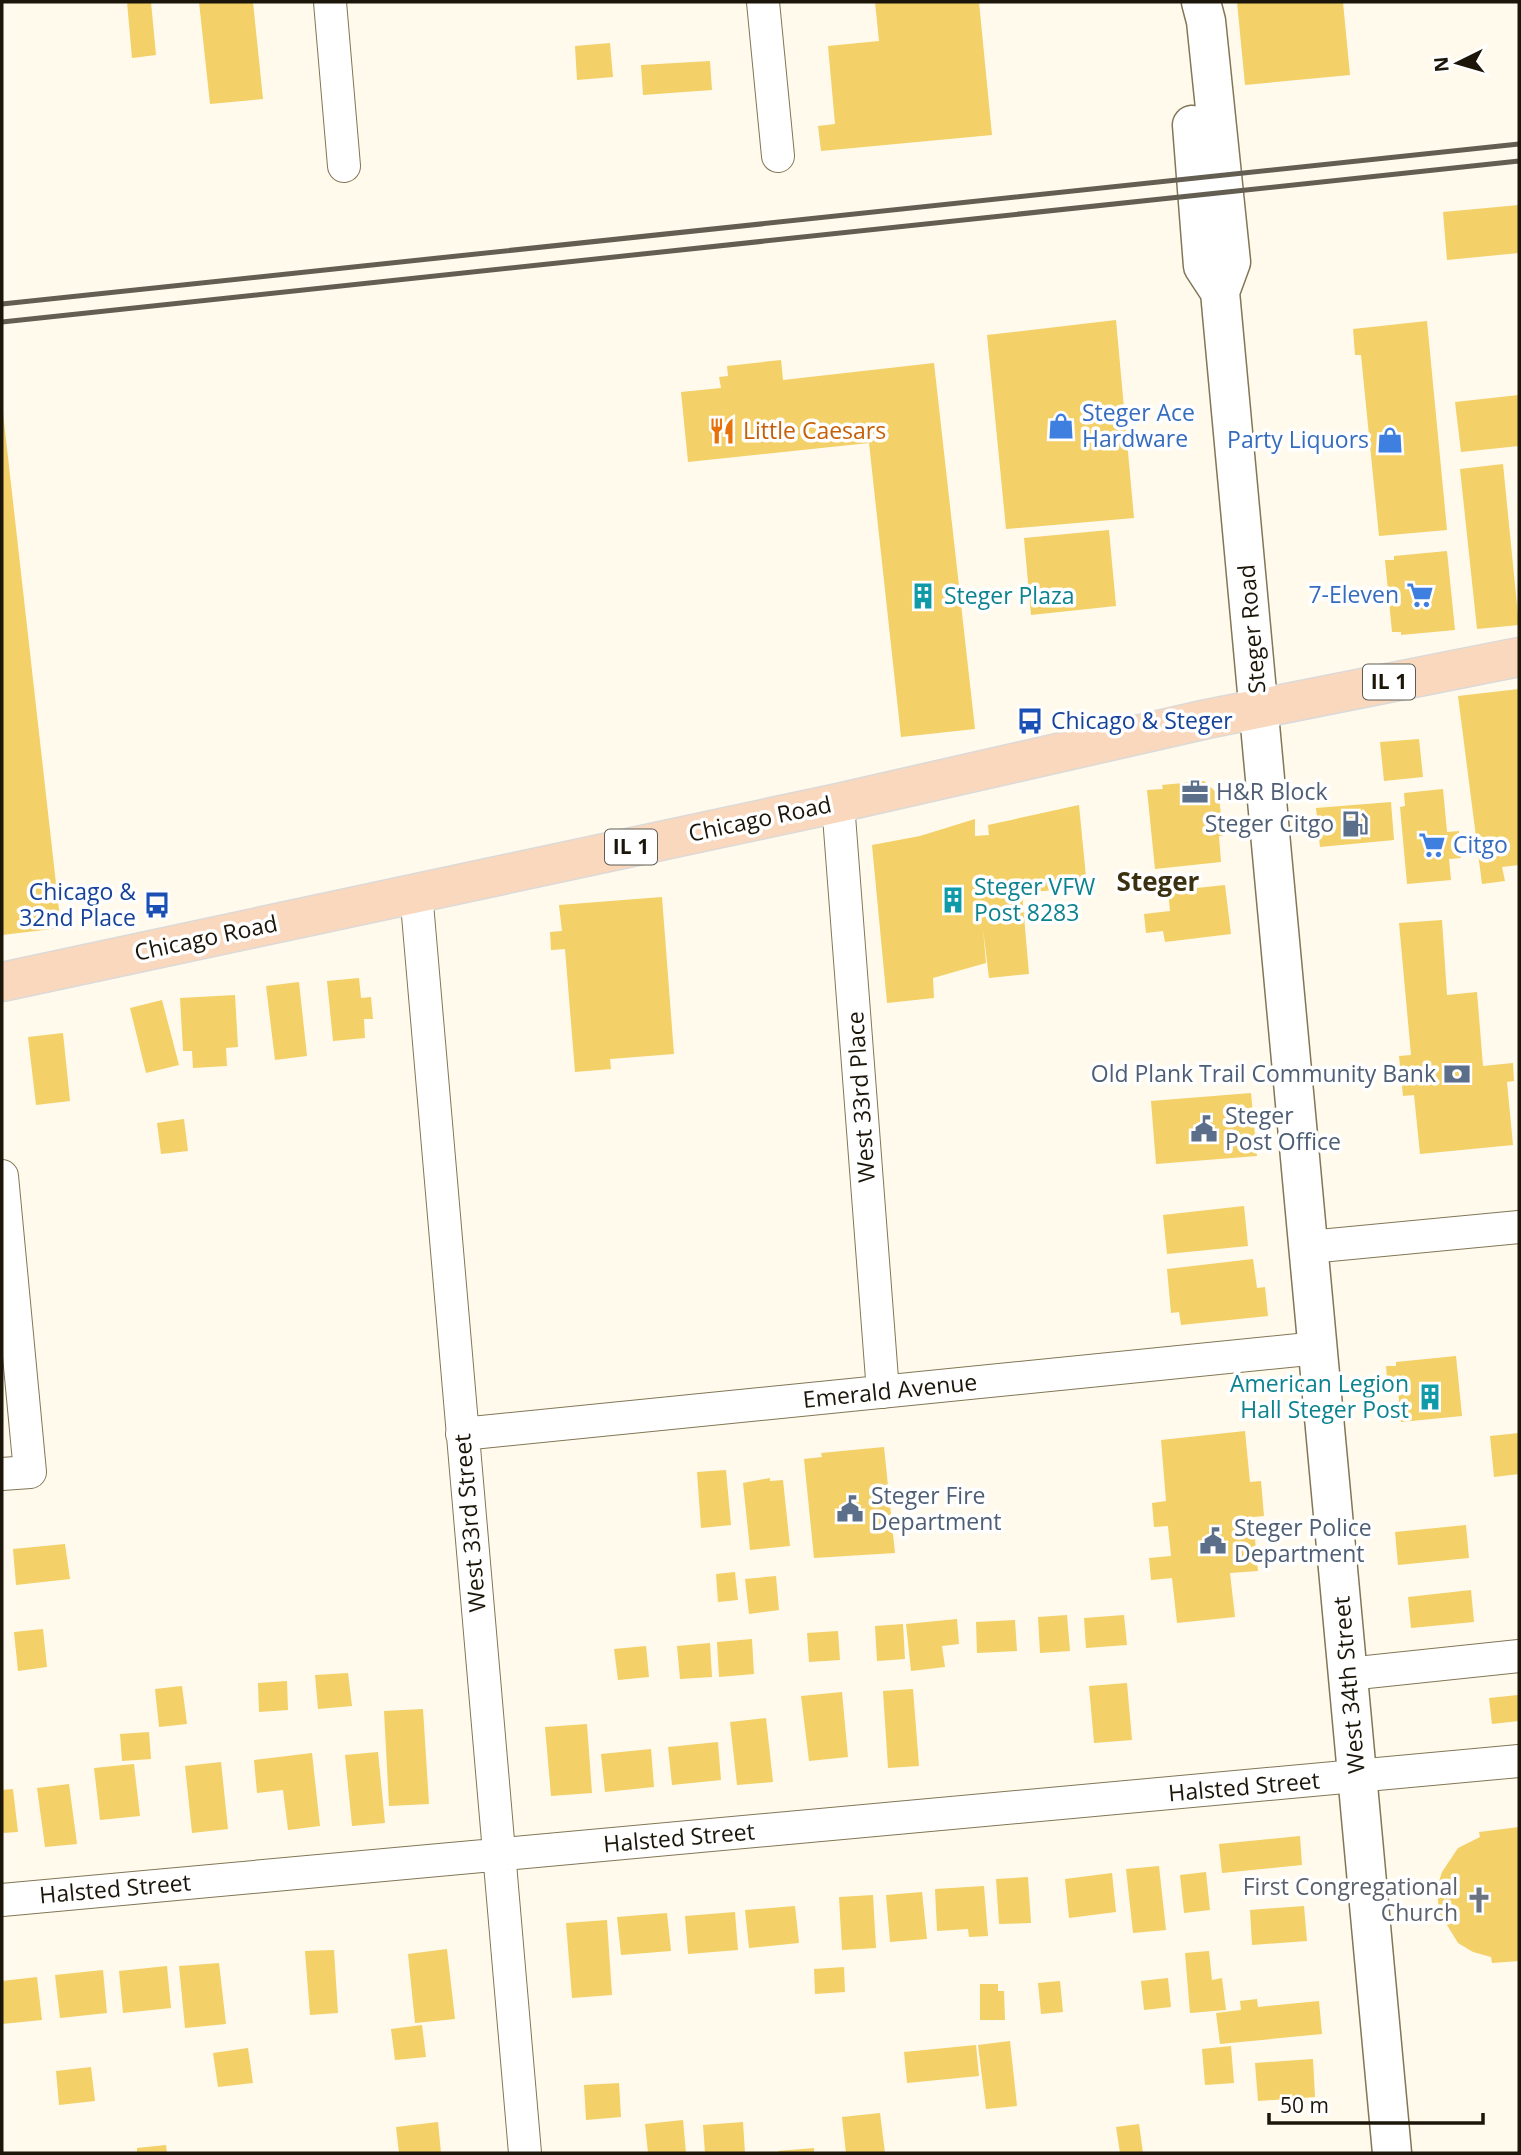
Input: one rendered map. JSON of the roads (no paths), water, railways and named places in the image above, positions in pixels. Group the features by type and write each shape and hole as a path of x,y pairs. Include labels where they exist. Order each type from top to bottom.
{"main road":[{"name":"Chicago Road","path":"2,982 838,803 1259,708 1519,657"}],"street":[{"path":"330,2 344,166"},
{"path":"763,2 778,156"},
{"name":"Steger Road","path":"1185,2 1183,20 1203,266 1220,292"},
{"name":"Steger Road","path":"1200,2 1208,34 1231,262 1220,292 1283,966"},
{"name":"West 33rd Place","path":"838,803 883,1392"},
{"name":"West 33rd Street","path":"416,892 525,2153"},
{"name":"West 34th Street","path":"1283,966 1392,2153"},
{"path":"2,1176 16,1473"},
{"path":"1309,1247 1519,1227"},
{"name":"Emerald Avenue","path":"462,1434 1318,1348"},
{"path":"1348,1674 1519,1656"},
{"name":"Halsted Street","path":"2,1900 1519,1760"}],"railway":[{"path":"2,304 1519,144"},
{"path":"2,322 1519,161"}],"place":[{"name":"Steger Ace Hardware","path":"1061,426"},
{"name":"Little Caesars","path":"722,431"},
{"name":"Party Liquors","path":"1390,440"},
{"name":"7-Eleven","path":"1420,595"},
{"name":"Steger Plaza","path":"923,596"},
{"name":"Chicago & Steger","path":"1030,721"},
{"name":"H&R Block","path":"1195,792"},
{"name":"Steger Citgo","path":"1355,824"},
{"name":"Citgo","path":"1432,845"},
{"name":"Steger VFW Post 8283","path":"953,900"},
{"name":"Chicago & 32nd Place","path":"157,905"},
{"name":"Old Plank Trail Community Bank","path":"1457,1074"},
{"name":"Steger Post Office","path":"1204,1129"},
{"name":"American Legion Hall Steger Post","path":"1430,1397"},
{"name":"Steger Fire Department","path":"850,1509"},
{"name":"Steger Police Department","path":"1213,1541"},
{"name":"First Congregational Church","path":"1479,1900"}],"district":[{"name":"Steger","path":"1158,882"}]}
